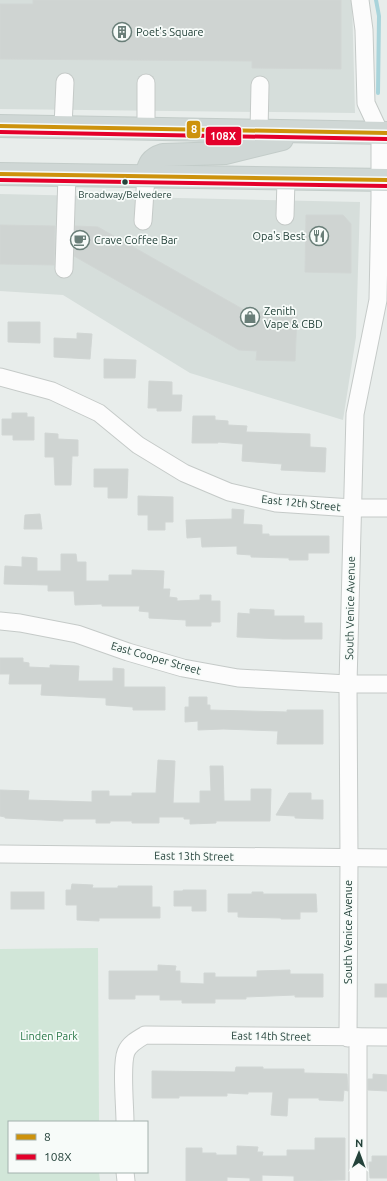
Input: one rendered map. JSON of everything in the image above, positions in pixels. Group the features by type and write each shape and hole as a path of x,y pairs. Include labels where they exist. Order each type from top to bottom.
{"main road":[{"path":"0,126 312,132 385,129"},
{"path":"146,176 149,165 156,157 163,155 224,153 312,132"},
{"path":"0,174 383,180"}],"street":[{"path":"360,0 364,30 366,103 385,129"},
{"path":"63,127 65,82"},
{"path":"146,83 146,129"},
{"path":"259,131 260,85"},
{"name":"South Venice Avenue","path":"358,1181 349,858 348,684 352,508 355,414 378,300 383,238 385,129"},
{"path":"64,268 67,175"},
{"path":"143,221 146,176"},
{"path":"285,216 286,179"},
{"name":"East 12th Street","path":"0,377 52,391 99,413 138,445 184,473 229,492 276,502 352,508 387,508"},
{"name":"East Cooper Street","path":"0,622 20,623 77,634 128,652 183,668 238,678 348,684 387,684"},
{"name":"East 13th Street","path":"0,854 387,858"},
{"name":"East 14th Street","path":"125,1121 124,1066 126,1051 135,1041 145,1035 353,1038 387,1037"}],"shaded area":[{"path":"0,0 352,0 355,113 0,109"},
{"path":"0,194 360,202 356,337 343,420 190,373 63,295 0,291"}],"green space":[{"name":"Linden Park","path":"98,948 99,1121 8,1121 8,1173 99,1173 100,1181 0,1181 0,949"}],"building":[{"name":"Poet's Square","path":"33,0 341,0 341,69 252,68 252,61 0,59 0,4 33,4"},
{"path":"306,215 343,215 351,224 351,273 305,272"},
{"path":"0,225 55,226 54,265 0,264"},
{"path":"75,226 98,227 246,311 297,314 295,361 256,360 257,351 239,350 74,256"},
{"path":"8,322 40,322 40,343 8,342"},
{"path":"77,333 92,334 90,359 54,357 54,338 77,339"},
{"path":"104,359 136,360 135,378 104,378"},
{"path":"149,381 172,382 172,395 182,395 181,411 157,411 157,408 148,408"},
{"path":"12,413 27,413 27,417 34,417 34,440 13,440 13,435 2,435 2,419 12,419"},
{"path":"193,416 215,416 215,420 228,421 228,425 247,426 246,432 310,434 310,447 326,448 325,472 281,470 282,464 242,461 243,444 218,442 192,443"},
{"path":"45,433 58,434 58,439 78,440 78,456 72,456 71,485 55,485 54,457 45,457"},
{"path":"94,469 128,469 127,498 108,498 108,487 94,487"},
{"path":"138,496 173,497 173,522 165,522 165,530 148,530 148,515 138,515"},
{"path":"232,509 244,510 243,524 262,525 262,534 269,534 269,536 329,536 329,553 308,553 308,560 251,557 251,555 237,554 237,546 202,547 201,537 187,538 186,520 232,519"},
{"path":"40,514 42,529 24,529 25,515"},
{"path":"61,554 76,554 77,562 86,562 86,581 109,581 109,575 132,575 132,570 164,571 163,589 170,589 169,597 177,598 177,601 200,600 200,595 211,595 211,601 220,601 220,622 211,622 211,626 186,626 186,620 149,618 149,612 139,611 140,606 102,606 102,604 75,605 74,591 48,591 48,585 4,584 5,566 22,567 22,557 37,558 37,571 61,571"},
{"path":"250,609 274,610 274,616 304,616 304,623 322,623 322,639 237,637 238,613 250,614"},
{"path":"0,658 23,658 23,662 29,663 29,667 50,668 50,665 79,666 78,681 113,681 113,668 124,669 124,687 165,687 165,710 133,710 133,707 106,705 106,698 41,695 42,684 9,684 10,674 0,674"},
{"path":"189,697 207,697 207,705 210,705 210,710 287,712 287,710 323,710 323,744 277,744 278,731 223,729 198,730 198,721 185,722 185,707 189,707"},
{"path":"158,760 175,761 173,803 200,803 200,791 211,791 210,766 223,766 224,801 251,801 251,789 271,789 270,821 216,821 216,823 190,824 190,819 184,819 184,817 159,817 159,823 110,821 110,823 96,823 96,819 63,819 63,821 5,818 0,816 0,790 29,791 28,800 92,802 92,791 109,791 109,796 132,796 132,793 156,793"},
{"path":"289,793 311,793 311,800 323,800 323,819 295,818 295,816 276,815"},
{"path":"72,884 93,885 92,888 152,886 152,907 160,907 160,918 99,918 99,921 77,920 77,905 66,905 66,890 71,890"},
{"path":"206,890 206,911 192,911 192,906 174,906 174,891"},
{"path":"11,892 44,892 44,909 11,909"},
{"path":"252,892 263,892 263,894 316,894 317,912 300,912 300,919 281,919 238,917 238,912 228,912 228,894 252,894"},
{"path":"158,965 176,966 175,971 180,971 180,983 204,984 204,973 215,973 215,977 257,977 257,971 290,970 290,974 323,974 323,997 295,997 295,995 246,997 246,999 215,999 215,1003 182,1003 182,1000 160,1000 160,995 135,995 135,999 109,999 109,971 158,971"},
{"path":"375,984 387,984 387,997 375,997"},
{"path":"236,1067 263,1067 263,1069 304,1069 304,1073 347,1074 348,1091 344,1090 343,1101 319,1100 319,1098 288,1098 287,1116 271,1115 273,1092 248,1092 248,1094 227,1093 227,1096 179,1096 179,1098 152,1098 152,1071 235,1072"},
{"path":"373,1074 387,1075 387,1091 368,1090 368,1079 373,1079"},
{"path":"315,1138 345,1138 345,1180 294,1181 294,1176 262,1175 262,1181 250,1181 250,1178 227,1177 227,1181 186,1181 186,1148 202,1148 202,1153 216,1153 216,1155 237,1155 237,1146 258,1147 257,1152 263,1152 262,1156 287,1156 287,1150 315,1150"},
{"path":"372,1156 387,1156 387,1178 370,1178 369,1162 372,1162"}],"waterway":[{"path":"376,0 379,16 378,93"}],"transit line":[{"name":"8","path":"0,126 387,133"},
{"name":"108X","path":"0,132 387,139"},
{"name":"8","path":"0,174 387,180"},
{"name":"108X","path":"0,180 387,186"}],"place":[{"name":"Poet's Square","path":"122,32"},
{"name":"Broadway/Belvedere","path":"125,182"},
{"name":"Opa's Best","path":"319,236"},
{"name":"Crave Coffee Bar","path":"80,240"},
{"name":"Zenith Vape & CBD","path":"250,317"}]}
